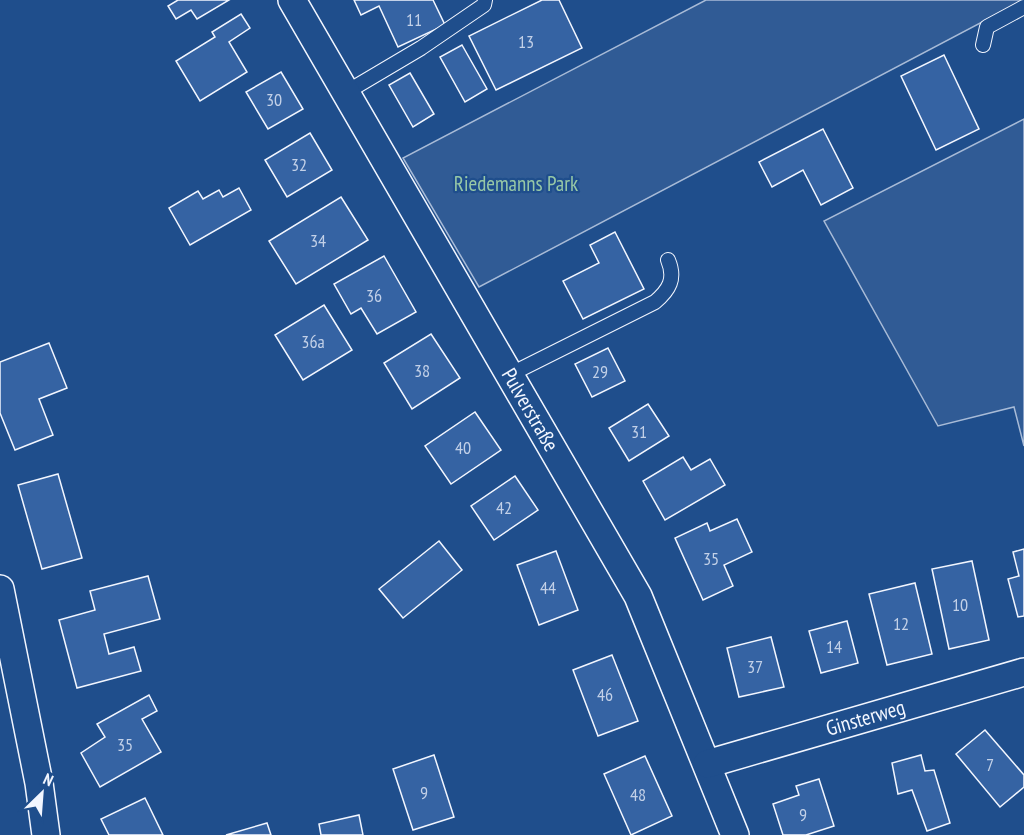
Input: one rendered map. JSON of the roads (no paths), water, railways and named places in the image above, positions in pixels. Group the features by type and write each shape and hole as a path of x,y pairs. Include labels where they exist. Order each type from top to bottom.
{"street":[{"name":"Pulverstraße","path":"292,0 638,596 735,835"},
{"path":"0,588 39,783 46,835"},
{"name":"Ginsterweg","path":"706,764 1024,672"}],"lane":[{"path":"345,93 421,48 484,5 485,0"},
{"path":"983,45 987,27 1024,7"},
{"path":"509,375 655,302 667,292 670,284 672,269 668,260"}],"park label":[{"name":"Riedemanns Park","path":"516,184"}]}
